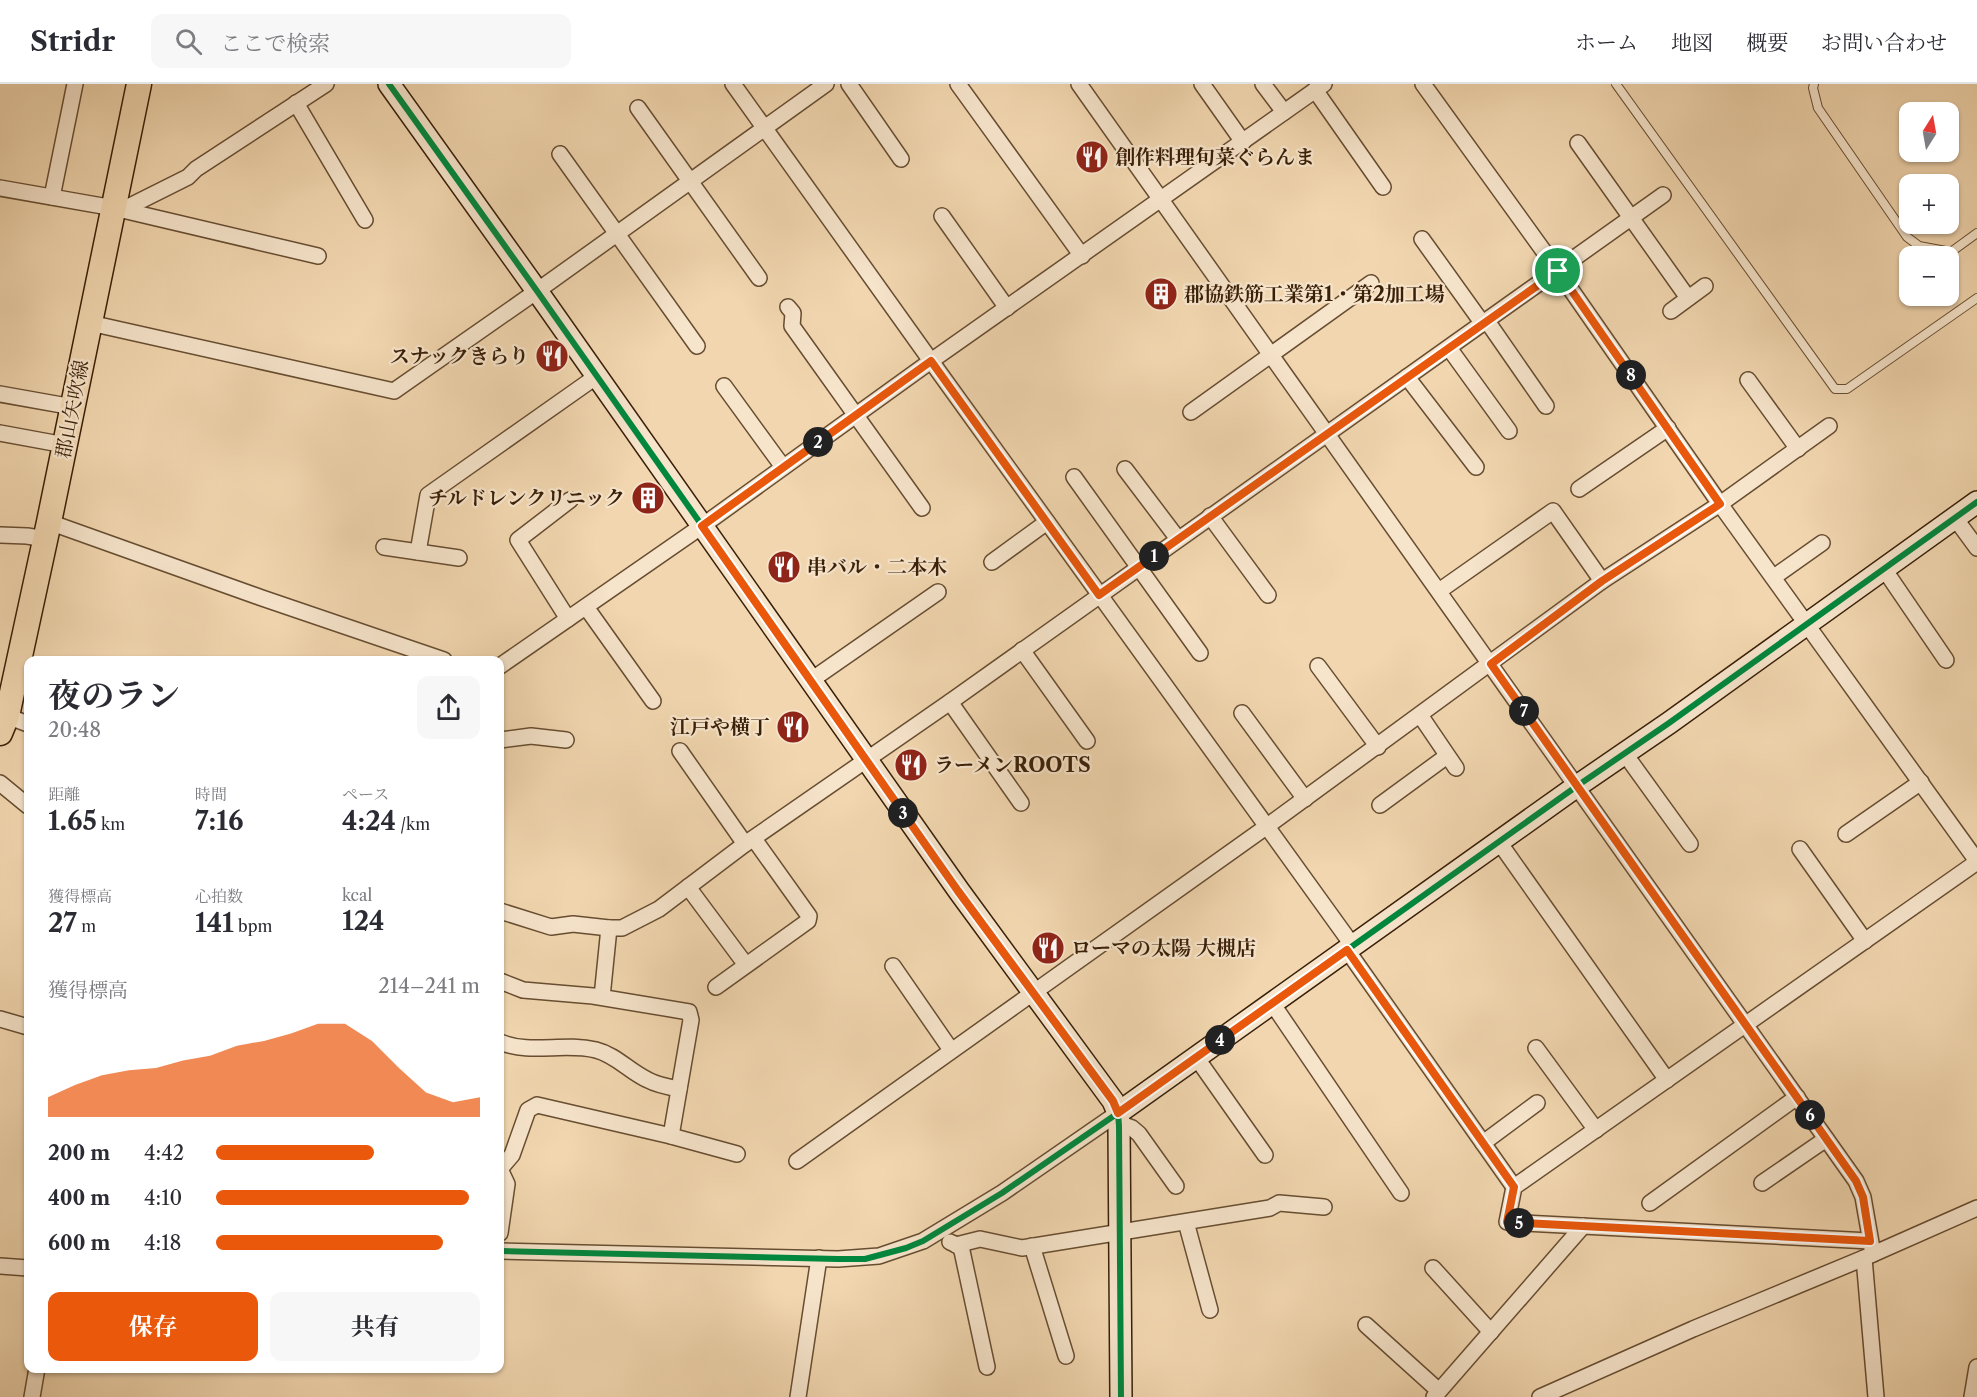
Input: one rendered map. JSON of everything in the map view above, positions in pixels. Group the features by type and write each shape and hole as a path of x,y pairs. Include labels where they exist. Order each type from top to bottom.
{"main road":[{"name":"郡山矢吹線","path":"25,656 65,445 139,84"},
{"name":"郡山矢吹線","path":"12,724 24,660"}],"street":[{"path":"52,197 75,84"},
{"path":"114,208 128,207 188,177 196,169 326,84"},
{"path":"389,84 597,376 866,761 1113,1101 1118,1118 1121,1397"},
{"path":"733,84 1266,827 1514,1187"},
{"path":"90,323 394,391 826,84"},
{"path":"849,84 901,159"},
{"path":"958,84 1082,256"},
{"path":"1079,84 1856,1181 1863,1197 1869,1251 1876,1397"},
{"path":"1202,84 1243,142"},
{"path":"1263,84 1284,112"},
{"path":"1423,84 1558,271 1720,504 1977,861 1514,1187 1507,1222 1583,1226 1869,1251"},
{"path":"504,663 702,526 1319,86 1383,187"},
{"path":"296,103 365,220"},
{"path":"638,108 759,278"},
{"path":"1578,143 1688,298"},
{"path":"560,154 697,346"},
{"path":"0,188 114,208 318,256"},
{"path":"504,912 550,927 573,924 609,928 622,928 652,913 1663,195"},
{"path":"942,216 1007,308"},
{"path":"1422,240 1546,406"},
{"path":"1191,412 1371,283"},
{"path":"1671,310 1706,286"},
{"path":"788,307 793,313 792,326 922,508"},
{"path":"1449,348 1509,431"},
{"path":"418,552 428,495 597,376"},
{"path":"1407,377 1476,467"},
{"path":"1748,380 1798,449"},
{"path":"724,386 783,467"},
{"path":"0,394 73,407"},
{"path":"797,1161 1305,800 1602,581 1720,504 1829,426"},
{"path":"1579,489 1668,429"},
{"path":"0,433 65,445"},
{"path":"1125,469 1178,539"},
{"path":"1074,477 1200,652"},
{"path":"568,619 518,540 570,500"},
{"path":"504,1251 838,1259 879,1256 915,1245 1118,1118 1196,1057 1977,502"},
{"path":"1439,591 1553,511 1602,581"},
{"path":"1210,516 1268,595"},
{"path":"1955,518 1977,548"},
{"path":"992,562 1047,522"},
{"path":"0,535 48,531 262,598 432,656"},
{"path":"1774,577 1822,543"},
{"path":"384,548 459,558"},
{"path":"1884,569 1946,660"},
{"path":"810,681 938,592"},
{"path":"586,607 653,701"},
{"path":"1022,650 1087,741"},
{"path":"1318,666 1378,747"},
{"path":"950,702 1021,803"},
{"path":"1242,713 1305,800"},
{"path":"1380,806 1452,762 1420,715"},
{"path":"504,739 531,736 566,741"},
{"path":"680,751 809,916 808,921 716,987"},
{"path":"1624,754 1690,844"},
{"path":"1846,834 1921,782"},
{"path":"0,783 24,803"},
{"path":"1499,842 1667,1080"},
{"path":"1800,849 1865,941"},
{"path":"688,887 746,965"},
{"path":"602,997 609,928"},
{"path":"893,966 951,1050"},
{"path":"504,983 523,990 602,997 689,1012 691,1020 671,1136"},
{"path":"1272,1003 1401,1193"},
{"path":"0,1019 24,1026"},
{"path":"504,1043 533,1049 558,1046 599,1051 647,1080 679,1089"},
{"path":"1536,1048 1596,1130"},
{"path":"1196,1057 1265,1155"},
{"path":"1650,1203 1797,1097"},
{"path":"1483,1143 1537,1104"},
{"path":"504,1164 512,1155 528,1110 533,1106 548,1106 737,1154"},
{"path":"1118,1118 1139,1134 1176,1186"},
{"path":"1762,1183 1826,1139"},
{"path":"504,1178 507,1184 504,1208"},
{"path":"956,1245 980,1239 1011,1246 1032,1246 1270,1208 1280,1203 1324,1207"},
{"path":"1540,1397 1869,1251 1977,1208"},
{"path":"1186,1222 1210,1310"},
{"path":"1366,1325 1437,1394 1583,1226"},
{"path":"936,1233 962,1251 987,1367"},
{"path":"1032,1246 1066,1356"},
{"path":"798,1397 819,1258"},
{"path":"0,1266 24,1268"},
{"path":"1433,1268 1491,1332"},
{"path":"1972,1397 1977,1367"},
{"path":"32,1397 36,1373"}],"lane":[{"path":"1616,84 1835,389 1847,389 1977,298"},
{"path":"1814,84 1818,108 1907,237 1919,246 1951,252 1977,233"}],"cycle path":[{"path":"389,84 959,891 1113,1101 1118,1113 1119,1126 1121,1397"},
{"path":"504,1251 865,1259 923,1241 1002,1193 1118,1113 1977,502"}],"place":[{"name":"創作料理旬菜ぐらんま","path":"1092,157"},
{"name":"郡協鉄筋工業第1・第2加工場","path":"1161,294"},
{"name":"スナックきらり","path":"552,356"},
{"name":"チルドレンクリニック","path":"648,498"},
{"name":"串バル・二本木","path":"784,567"},
{"name":"江戸や横丁","path":"793,727"},
{"name":"ラーメンROOTS","path":"911,765"},
{"name":"ローマの太陽 大槻店","path":"1048,948"}],"route":[{"path":"1558,271 1720,504 1602,581 1491,664 1856,1181 1863,1197 1870,1241 1507,1222 1514,1187 1347,950 1118,1113 1113,1101 973,908 958,891 702,526 931,361 1099,595 1558,271"}]}
